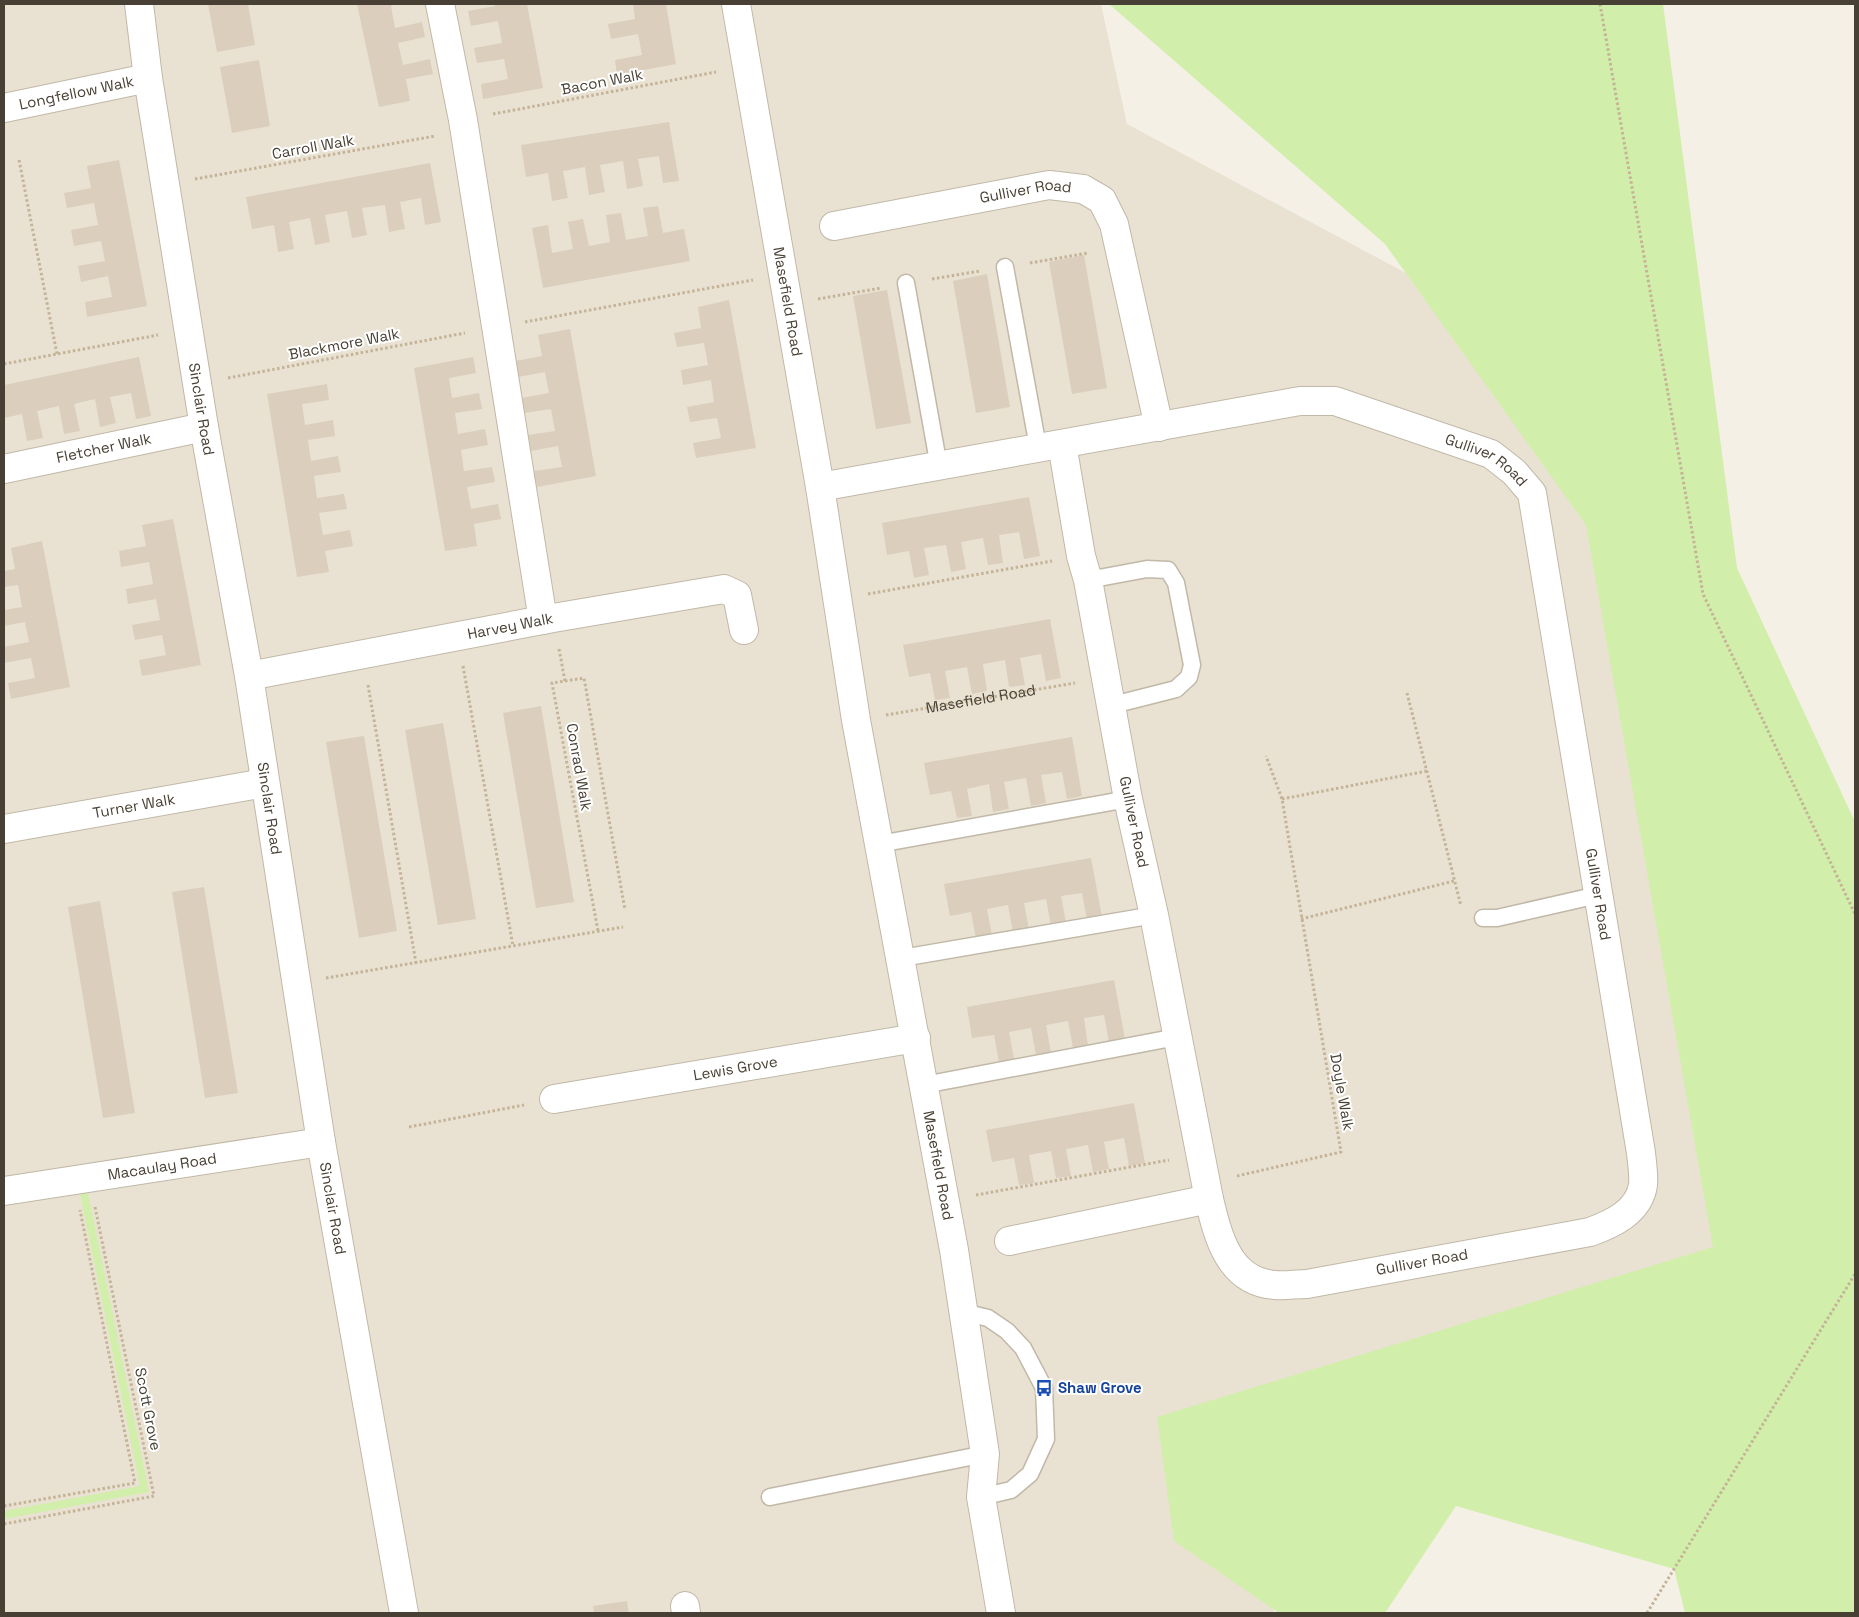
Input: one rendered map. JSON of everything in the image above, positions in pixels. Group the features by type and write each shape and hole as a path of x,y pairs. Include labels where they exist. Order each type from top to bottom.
{"street":[{"name":"Sinclair Road","path":"139,4 148,78 204,427 249,676 321,1142 404,1613"},
{"path":"440,4 464,125 495,328 548,619"},
{"name":"Masefield Road","path":"736,4 820,487 856,720 902,958 963,1312 985,1454 981,1497 1002,1613"},
{"name":"Longfellow Walk","path":"4,108 148,78"},
{"name":"Gulliver Road","path":"834,226 1049,185 1083,189 1102,200 1114,224 1159,427"},
{"name":"Gulliver Road","path":"820,487 939,467 1050,445 1300,401 1335,402 1491,454 1514,472 1532,493 1641,1153 1643,1185 1632,1208 1614,1223 1590,1232 1326,1280 1274,1285 1249,1277 1231,1260 1218,1238 1209,1200 1154,915 1128,799 1113,705 1105,678 1084,568 1050,445"},
{"name":"Fletcher Walk","path":"4,469 204,427"},
{"name":"Harvey Walk","path":"249,676 548,619 724,589 738,596 744,630"},
{"name":"Turner Walk","path":"4,829 265,782"},
{"name":"Lewis Grove","path":"554,1099 916,1038"},
{"name":"Macaulay Road","path":"4,1191 321,1142"},
{"path":"1009,1241 1209,1200"}],"lane":[{"path":"1005,267 1050,445"},
{"path":"906,283 939,467"},
{"path":"1084,568 1168,570 1176,583 1192,665 1190,677 1176,689 1113,705"},
{"path":"879,844 1128,799"},
{"path":"1483,918 1497,918 1598,895"},
{"path":"902,958 1154,915"},
{"path":"924,1085 1177,1037"},
{"path":"963,1312 988,1318 1007,1331 1023,1348 1044,1388 1046,1439 1030,1474 1011,1490 981,1497"},
{"path":"770,1496 985,1454"}],"path":[{"path":"1600,4 1703,594 1855,914"},
{"name":"Bacon Walk","path":"464,125 746,66"},
{"name":"Carroll Walk","path":"165,184 464,125"},
{"path":"19,160 57,354"},
{"path":"788,305 1119,247"},
{"path":"495,328 783,275"},
{"name":"Blackmore Walk","path":"197,383 495,328"},
{"path":"4,364 162,335"},
{"path":"836,600 1084,568"},
{"path":"548,619 565,681 584,678 625,910"},
{"path":"458,636 513,946"},
{"path":"362,654 416,963"},
{"name":"Masefield Road","path":"856,720 1105,678"},
{"name":"Conrad Walk","path":"565,681 552,683 598,932"},
{"path":"1407,693 1462,909"},
{"name":"Doyle Walk","path":"1235,1176 1341,1152 1282,800 1266,756"},
{"path":"1282,800 1426,771"},
{"path":"1301,919 1454,881"},
{"path":"296,984 624,927"},
{"path":"409,1127 554,1099"},
{"path":"970,1196 1172,1160"},
{"name":"Scott Grove","path":"4,1506 135,1483 82,1179"},
{"name":"Scott Grove","path":"4,1524 154,1496 82,1179"},
{"path":"1647,1613 1855,1274"}],"shaded area":[{"path":"4,4 1101,4 1127,124 1597,375 1774,1246 1246,1410 1274,1613 4,1613"}],"green space":[{"path":"1109,4 1663,4 1737,568 1855,822 1855,1613 1685,1613 1674,1569 1456,1506 1385,1613 1279,1613 1174,1541 1157,1417 1713,1247 1586,525 1385,244"},
{"path":"86,1183 149,1492 4,1519 4,1511 140,1486 78,1184"}],"building":[{"path":"208,4 248,4 255,45 217,52"},
{"path":"357,4 396,4 391,6 395,28 422,22 425,37 398,43 403,65 430,59 433,74 406,79 410,101 379,107"},
{"path":"495,4 527,4 543,88 483,99 481,84 508,79 504,59 477,63 474,48 502,43 498,21 471,26 468,11 495,6"},
{"path":"633,4 666,4 676,64 617,75 615,60 642,55 638,34 611,39 608,24 635,19"},
{"path":"259,60 270,126 232,133 220,67"},
{"path":"669,122 679,181 663,183 659,156 638,159 643,186 627,189 623,161 600,165 605,192 589,195 585,167 563,171 568,198 552,201 548,173 526,177 521,145"},
{"path":"119,160 147,306 87,317 85,302 112,297 108,276 81,282 78,266 105,261 101,241 74,246 71,230 98,225 94,203 67,208 64,193 91,188 87,166"},
{"path":"430,163 441,222 425,225 421,198 400,202 405,229 389,232 385,205 362,208 367,235 352,238 347,211 325,215 330,242 315,245 310,218 289,222 294,249 278,252 274,225 252,229 246,197"},
{"path":"658,206 663,233 684,229 690,261 543,288 532,228 548,225 552,253 573,249 568,222 583,219 589,246 610,242 606,215 621,213 626,240 648,236 643,208"},
{"path":"1084,255 1107,388 1072,394 1049,262"},
{"path":"987,274 1010,407 976,413 953,281"},
{"path":"887,290 911,423 876,429 853,296"},
{"path":"729,300 756,448 696,458 693,443 721,438 717,418 690,422 687,407 714,402 711,380 683,385 681,370 708,365 704,343 677,347 674,333 701,328 698,307"},
{"path":"570,329 596,476 537,487 534,471 562,467 558,446 531,451 528,435 555,431 551,409 524,413 521,398 549,393 545,372 518,377 515,361 542,356 538,335"},
{"path":"139,357 151,416 136,419 131,393 110,397 116,423 100,427 95,399 74,404 80,431 64,434 59,406 37,411 43,438 27,441 22,414 4,418 4,385"},
{"path":"473,357 476,373 449,378 452,398 479,393 482,409 455,413 458,434 485,429 488,445 461,450 464,471 492,467 495,482 467,487 471,509 498,504 501,519 474,524 477,546 445,551 414,368"},
{"path":"327,384 329,400 302,404 305,425 333,420 335,436 308,440 311,461 338,456 341,472 314,476 317,498 344,494 347,509 319,513 323,535 350,530 353,546 325,551 329,572 297,577 267,394"},
{"path":"1029,497 1040,556 1024,559 1019,532 999,535 1003,563 988,565 983,538 961,542 966,569 951,572 946,545 924,548 929,575 914,578 909,551 887,555 882,523"},
{"path":"173,519 201,665 142,676 139,660 166,655 162,635 135,640 132,625 160,620 156,599 128,604 126,589 153,584 149,562 121,567 119,551 146,546 142,525"},
{"path":"42,541 70,687 11,699 8,683 35,678 31,658 4,663 4,647 29,642 25,622 4,626 4,610 22,607 18,585 4,587 4,571 15,569 11,548"},
{"path":"1050,619 1061,678 1046,681 1041,654 1020,658 1025,685 1009,687 1005,660 983,664 987,691 972,694 967,667 945,671 950,698 935,700 930,673 909,677 903,645"},
{"path":"541,706 574,902 536,908 503,713"},
{"path":"443,723 476,919 438,925 405,730"},
{"path":"364,736 397,931 359,938 326,742"},
{"path":"1072,737 1082,796 1067,799 1062,772 1041,775 1046,803 1031,806 1026,778 1004,782 1009,809 993,812 989,784 967,789 972,816 957,818 951,791 930,795 924,763"},
{"path":"1091,858 1102,917 1087,920 1082,893 1061,896 1066,923 1051,926 1046,899 1024,903 1029,930 1013,933 1008,905 987,909 992,936 976,939 971,912 950,916 944,884"},
{"path":"204,887 238,1093 205,1098 172,892"},
{"path":"100,901 135,1113 103,1118 68,907"},
{"path":"1114,980 1125,1039 1109,1042 1104,1015 1084,1018 1088,1046 1073,1048 1068,1021 1046,1025 1051,1053 1036,1055 1031,1028 1009,1032 1014,1059 999,1062 994,1035 972,1038 967,1007"},
{"path":"1134,1103 1145,1163 1129,1166 1124,1138 1104,1142 1109,1169 1093,1172 1088,1145 1066,1149 1071,1176 1056,1178 1051,1151 1029,1155 1034,1183 1019,1185 1014,1158 992,1162 986,1130"},
{"path":"627,1601 629,1613 594,1613 593,1606"}],"place":[{"name":"Shaw Grove","path":"1044,1388"}]}
